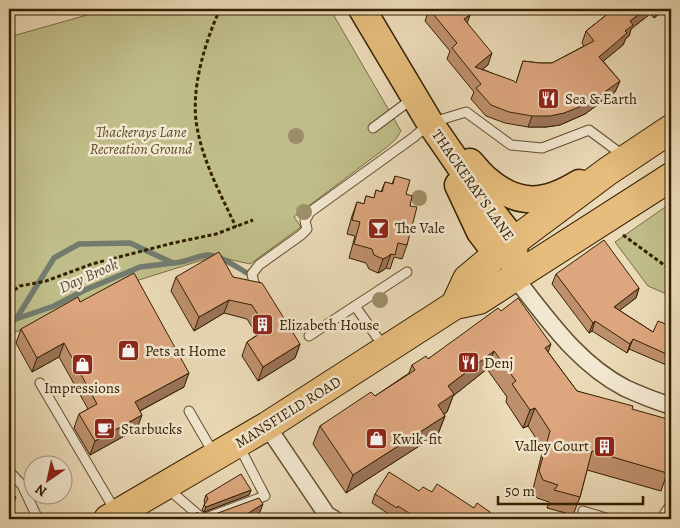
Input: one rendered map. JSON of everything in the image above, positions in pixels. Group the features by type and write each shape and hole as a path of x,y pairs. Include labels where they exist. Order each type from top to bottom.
{"highway":[{"path":"455,305 467,279 506,247 618,165 671,129"},
{"name":"MANSFIELD ROAD","path":"113,518 267,426 455,305 479,300 516,278 671,177"},
{"path":"506,247 516,278"}],"main road":[{"name":"THACKERAY'S LANE","path":"365,10 430,123 480,232 506,247"},
{"name":"THACKERAY'S LANE","path":"430,123 486,179 502,190 516,196 539,200 550,198 618,165"}],"street":[{"path":"516,278 566,342 584,359 625,388 671,406"},
{"path":"267,426 326,515 334,519"}],"lane":[{"path":"373,128 415,97"},
{"path":"259,290 254,283 252,274 259,265 301,235 307,228 305,221 310,212 430,123 466,112 511,145 542,148 589,130 618,165"},
{"path":"309,336 407,272"},
{"path":"355,306 386,350"},
{"path":"40,383 113,518"},
{"path":"165,486 203,519 265,496 227,450 189,411"},
{"path":"9,471 22,485 38,519"},
{"path":"661,519 671,504"},
{"path":"583,511 609,519"}],"path":[{"path":"220,9 212,27 200,69 196,85 194,109 200,144 217,188 236,227"},
{"path":"9,294 20,286 46,281 92,264 216,234 253,220"},
{"path":"621,234 671,270"}],"green space":[{"name":"Thackerays Lane Recreation Ground","path":"108,9 330,9 401,131 396,139 387,147 294,217 301,227 250,264 215,256 123,285 9,335 9,37"},
{"path":"671,203 671,296 648,286 615,242"}],"building":[{"path":"429,9 465,9 470,15 464,19 492,53 475,67 516,83 523,61 552,63 594,41 586,31 614,9 646,9 630,21 633,25 625,31 627,33 599,57 620,81 589,103 564,113 550,116 532,116 509,112 491,105 476,88 481,84 452,48 457,43"},
{"name":"The Vale","path":"395,176 410,180 406,194 412,196 410,206 417,207 407,245 398,243 395,255 391,254 383,259 374,255 372,249 354,244 360,222 352,220 357,202 364,204 366,196 374,198 376,190 382,192 385,182 393,184"},
{"path":"604,240 639,288 614,307 653,332 658,321 671,326 671,356 633,339 630,344 595,321 593,323 556,274"},
{"path":"219,252 233,277 262,283 300,344 263,367 247,342 267,329 252,305 229,300 199,317 176,277"},
{"path":"134,273 189,373 135,402 142,415 95,441 79,414 97,404 64,343 37,358 21,329 78,297 80,302"},
{"path":"518,298 551,344 545,348 577,391 633,406 632,409 671,420 671,460 667,473 592,451 580,497 554,490 558,485 543,480 539,471 550,431 535,408 530,410 512,384 516,381 494,351 448,386 454,394 438,405 445,416 353,475 320,426 371,392 375,396 415,370 412,365 426,356 428,359 498,308 501,311"},
{"path":"389,472 419,491 423,487 432,492 437,484 474,508 477,503 490,512 485,519 418,519 375,494"},
{"path":"241,474 251,490 206,507 204,505 208,499 206,495"},
{"path":"9,491 16,497 9,506"},
{"path":"259,498 263,504 239,519 192,519 197,512 207,517"}],"waterway":[{"name":"Day Brook","path":"9,323 16,319 54,258 79,244 130,243 173,263 211,255 227,261 247,273"},
{"name":"Day Brook","path":"16,319 54,306 85,290 140,267 173,263"}],"place":[{"name":"Sea & Earth","path":"549,99"},
{"name":"The Vale","path":"379,228"},
{"name":"Elizabeth House","path":"263,325"},
{"name":"Pets at Home","path":"129,351"},
{"name":"Denj","path":"468,363"},
{"name":"Impressions","path":"82,365"},
{"name":"Starbucks","path":"105,429"},
{"name":"Kwik-fit","path":"376,439"},
{"name":"Valley Court","path":"605,446"}]}
